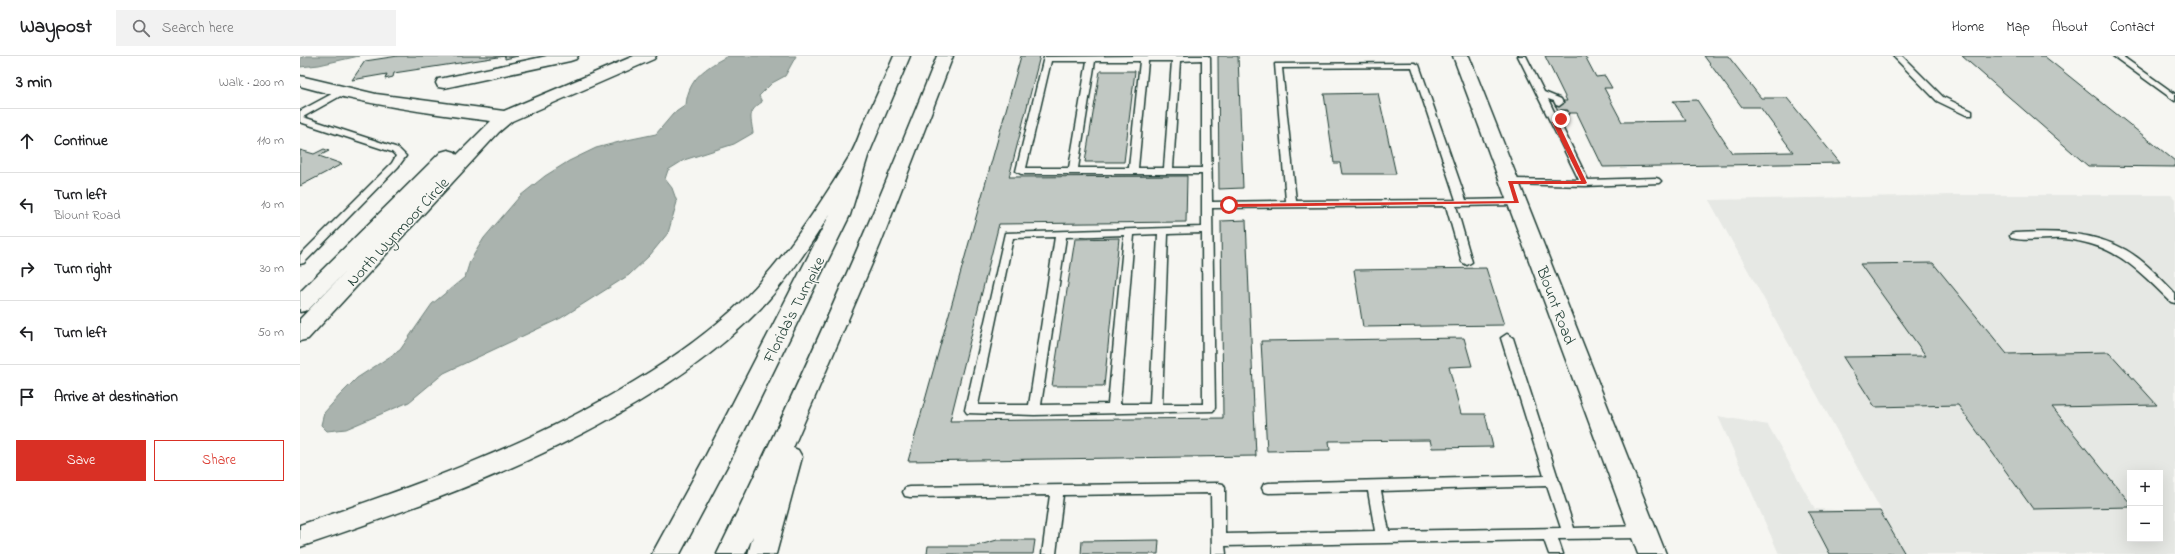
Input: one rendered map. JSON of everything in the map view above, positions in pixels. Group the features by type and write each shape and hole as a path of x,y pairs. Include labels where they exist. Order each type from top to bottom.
{"main road":[{"path":"444,83 570,56"},
{"name":"North Wynmoor Circle","path":"300,305 492,121 561,82 627,56"},
{"name":"North Wynmoor Circle","path":"300,333 492,121 648,56"},
{"name":"Florida's Turnpike","path":"666,554 719,456 840,215 859,156 902,56"},
{"path":"731,554 806,396 919,127 946,56"},
{"name":"Blount Road","path":"1461,56 1652,554"},
{"path":"300,81 341,92 492,121"},
{"path":"300,98 492,121"},
{"path":"300,536 450,482 538,446 625,401 702,350 761,294 796,248 859,156"},
{"path":"762,554 806,396"}],"lane":[{"path":"1522,56 1585,183"},
{"path":"1897,56 1940,99 1969,112"},
{"path":"2117,56 2175,98"},
{"path":"1168,171 1176,58"},
{"path":"1206,171 1021,171 1048,59 1206,58 1207,205 1206,230 1209,408 970,410 1010,235 1206,230"},
{"path":"1073,171 1091,59"},
{"path":"1133,171 1144,59"},
{"path":"1291,205 1278,66 1415,65 1462,203"},
{"path":"300,115 341,92"},
{"path":"1541,94 1556,99 1560,103"},
{"path":"1555,122 1561,119 1564,113"},
{"path":"300,119 395,150 401,156 395,165 300,261"},
{"path":"1207,205 1462,203 1514,192 1585,183 1656,182"},
{"path":"1450,203 1467,262"},
{"path":"1156,408 1163,232"},
{"path":"1114,409 1129,233"},
{"path":"1034,410 1061,234"},
{"path":"2015,236 2052,235 2083,237 2102,242 2137,262 2175,298"},
{"path":"1507,338 1569,533"},
{"path":"1269,488 1552,481"},
{"path":"1374,486 1383,537"},
{"path":"910,492 1218,488 1219,554"},
{"path":"1049,554 1057,491"},
{"path":"1218,540 1643,532"},
{"path":"1549,533 1556,554"}],"shaded area":[{"path":"306,56 359,56 319,65 300,67 300,58"},
{"path":"728,56 796,56 785,76 772,83 759,96 762,102 754,109 751,115 753,133 734,144 684,160 668,170 665,179 672,188 677,202 668,233 650,255 629,275 561,318 444,373 409,402 346,429 327,431 321,425 324,413 340,395 357,378 400,350 432,304 465,277 470,261 484,238 520,196 545,176 569,161 596,148 656,134 673,114 686,105 687,96 694,81 706,69"},
{"path":"1955,195 2171,195 2175,199 2175,554 1779,554 1718,416 1768,425 1815,509 1882,512 1709,200"}],"building":[{"path":"398,56 505,56 394,73 393,77 385,79 387,74 352,80 365,61"},
{"path":"505,56 518,56 505,59"},
{"path":"1021,56 1040,56 1009,177 1187,176 1186,222 999,224 950,421 1223,418 1221,221 1246,220 1256,456 908,461"},
{"path":"1218,56 1238,56 1243,188 1219,189"},
{"path":"1545,56 1585,56 1596,77 1605,76 1612,88 1604,88 1622,122 1686,121 1673,101 1697,100 1732,153 1793,152 1760,107 1742,107 1704,56 1728,56 1761,98 1787,98 1840,163 1603,167 1577,113 1559,113 1554,103 1564,103 1563,101 1567,101"},
{"path":"1962,56 2044,56 2175,161 2175,167 2088,166"},
{"path":"1100,71 1135,71 1124,162 1085,162"},
{"path":"1378,93 1396,174 1342,174 1340,163 1334,163 1324,94"},
{"path":"324,149 329,151 319,156 342,164 300,186 300,150 314,154"},
{"path":"1119,238 1104,386 1052,386 1075,239"},
{"path":"1933,263 2007,354 2109,352 2157,405 2052,407 2127,499 2127,507 2033,509 1958,405 1875,407 1843,357 1926,356 1860,264"},
{"path":"1486,268 1504,325 1363,327 1354,270"},
{"path":"1464,338 1472,366 1449,367 1461,414 1485,414 1493,447 1432,448 1430,440 1329,441 1330,450 1267,451 1261,341"},
{"path":"1880,511 1905,554 1830,554 1808,512"},
{"path":"997,540 1035,540 1033,554 927,554 928,546 976,546"},
{"path":"1159,540 1158,554 1081,554 1082,541"}],"route":[{"path":"1229,205 1517,202 1510,182 1585,183 1555,122 1561,119"}]}
